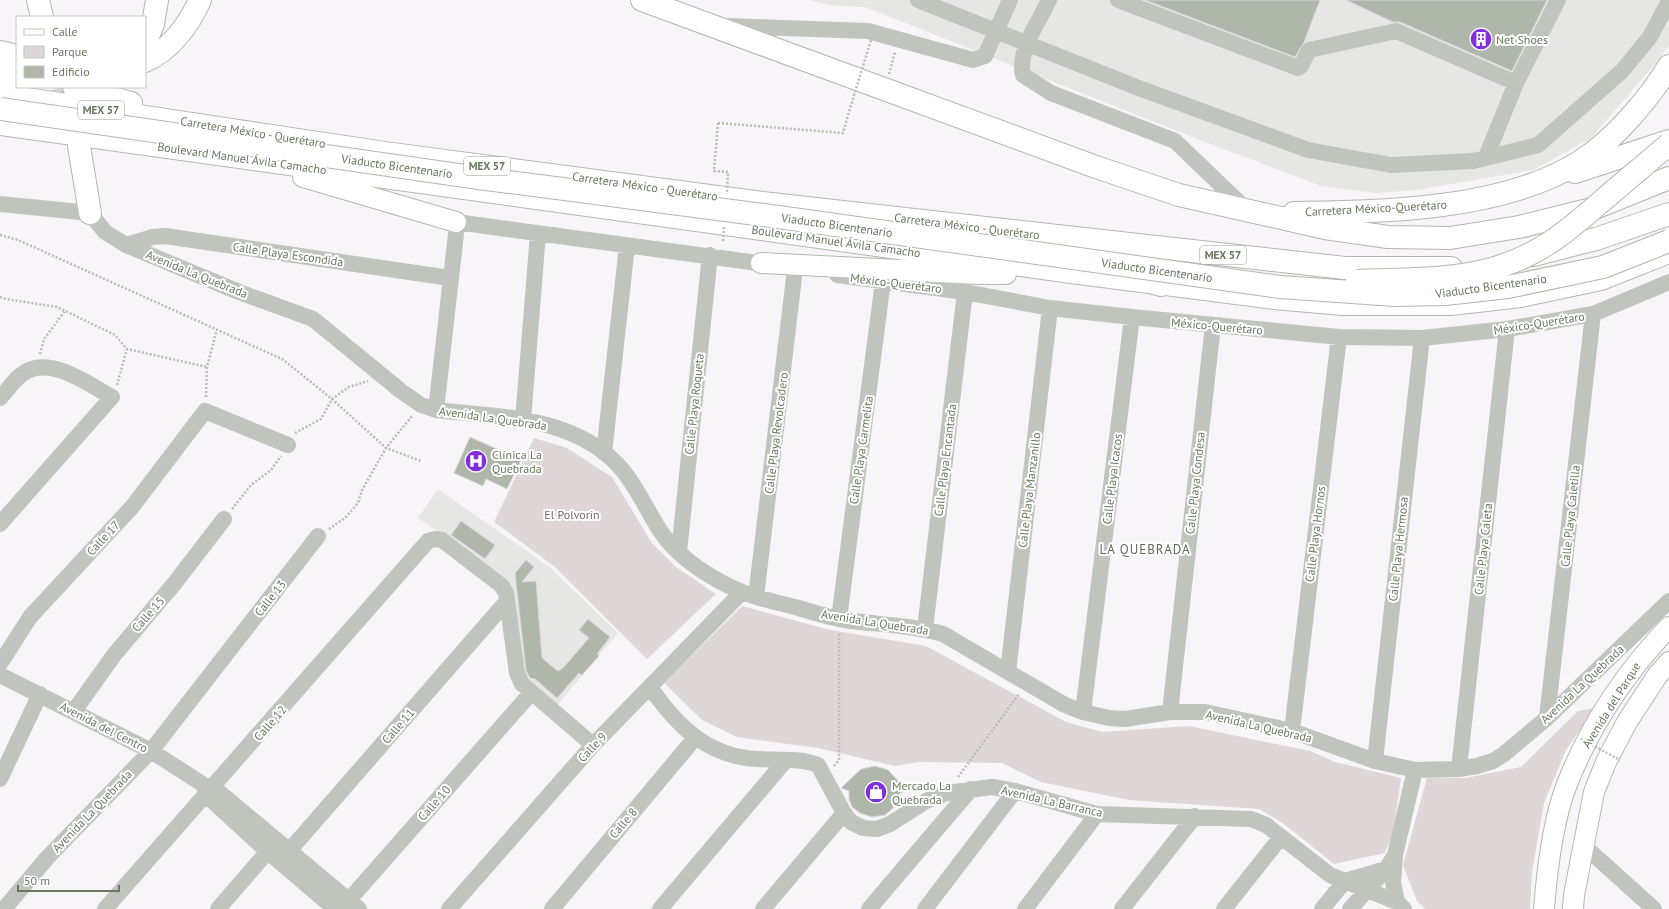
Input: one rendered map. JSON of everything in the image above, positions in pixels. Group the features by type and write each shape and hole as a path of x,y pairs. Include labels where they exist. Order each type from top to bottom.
{"highway":[{"path":"38,0 42,16"},
{"path":"157,0 149,34 156,32 160,37 165,39 176,36"},
{"path":"146,61 161,52 176,36 189,20 200,0"},
{"path":"642,0 1179,195 1324,228 1388,237 1450,238 1520,227 1592,209 1669,178"},
{"path":"0,52 16,56"},
{"path":"0,62 16,66"},
{"name":"Carretera México-Querétaro","path":"1249,212 1342,212 1421,208 1460,202 1517,188 1564,170 1596,150 1626,122 1669,66"},
{"path":"0,73 16,76"},
{"path":"77,88 203,124"},
{"name":"Carretera México - Querétaro","path":"0,95 203,124 385,153 771,204 1345,268 1450,268 1520,258 1596,239 1669,214"},
{"name":"Viaducto Bicentenario","path":"0,109 479,178 771,216 1280,287 1396,295 1453,294 1508,286 1603,267 1669,241"},
{"path":"1517,188 1627,156 1669,142"},
{"path":"1280,287 1358,281 1448,277 1483,271 1516,261 1534,253 1563,235 1669,142"},
{"path":"79,146 90,213"},
{"path":"948,224 1161,284"}],"main road":[{"name":"Boulevard Manuel Ávila Camacho","path":"0,125 96,137 236,158 1079,274 1274,299 1343,305 1451,304 1521,297 1600,280 1669,253"},
{"path":"236,158 456,228"},
{"path":"761,263 978,274 1079,274"},
{"name":"Avenida del Parque","path":"1544,909 1554,836 1567,785 1582,750 1602,714 1643,654 1669,627"},
{"name":"Avenida del Parque","path":"1574,909 1574,895 1594,792 1606,762 1626,722 1657,676 1669,662"}],"street":[{"path":"918,0 1136,87 1308,150 1391,165 1473,161 1538,145 1622,71 1650,37 1669,1"},
{"path":"713,26 868,32 974,60 985,56 1010,0"},
{"path":"1049,0 1028,44 1020,65 1023,75 1051,93 1175,141 1249,212"},
{"path":"1118,0 1298,68 1301,66 1309,50 1396,31 1516,83"},
{"path":"1486,157 1516,83 1558,0"},
{"path":"0,204 90,213"},
{"name":"Avenida La Quebrada","path":"90,213 105,232 126,245 239,292 313,319 383,377 429,408 523,420 563,430 584,439 619,466 631,482 662,534 679,552 721,583 749,595 839,619 925,629 949,637 1065,705 1083,712 1109,718 1125,719 1170,712 1205,712 1222,714 1292,731 1375,761 1415,770 1459,769 1477,766 1493,761 1504,754 1548,718 1669,601"},
{"path":"429,408 450,278 456,228"},
{"name":"México-Querétaro","path":"456,228 538,234 710,255 795,269 965,292 1050,308 1338,337 1422,338 1507,329 1593,314 1669,282"},
{"path":"523,420 538,234"},
{"name":"Calle Playa Escondida","path":"126,245 153,237 165,236 450,278"},
{"path":"604,453 627,246"},
{"name":"Calle Playa Roqueta","path":"679,552 710,255"},
{"name":"Calle Playa Revolcadero","path":"749,595 795,269"},
{"name":"Calle Playa Carmelita","path":"839,619 883,281"},
{"name":"Calle Playa Encantada","path":"925,629 965,292"},
{"name":"Calle Playa Manzanillo","path":"1008,672 1050,308"},
{"name":"Calle Playa Caletilla","path":"1548,718 1593,314"},
{"name":"Calle Playa Icacos","path":"1083,712 1132,317"},
{"name":"Calle Playa Condesa","path":"1170,712 1213,325"},
{"name":"Calle Playa Caleta","path":"1459,769 1507,329"},
{"name":"Calle Playa Hornos","path":"1292,731 1338,337"},
{"name":"Calle Playa Hermosa","path":"1375,761 1422,338"},
{"path":"0,398 21,374 38,367 55,368 112,397 0,524"},
{"path":"205,411 288,445"},
{"name":"Calle 17","path":"0,664 30,617 132,507 205,411"},
{"name":"Calle 15","path":"74,711 114,655 174,584 224,519"},
{"name":"Calle 13","path":"151,751 318,536"},
{"name":"Calle 12","path":"105,909 208,789 428,541 435,539 442,540 502,586 507,601"},
{"name":"Calle 9","path":"449,909 593,745 650,688 749,595"},
{"path":"507,601 517,673 522,684 593,745"},
{"name":"Calle 11","path":"289,851 507,601"},
{"name":"Avenida del Centro","path":"0,675 151,751 208,789 272,846 335,909"},
{"name":"Avenida La Barranca","path":"650,688 667,712 695,738 723,752 746,759 808,761 818,765 825,774 844,813 851,822 863,828 877,828 890,824 926,801 946,793 992,787 1015,791 1097,814 1195,816 1259,821 1320,869 1401,906"},
{"name":"Calle 10","path":"335,909 354,905 530,692"},
{"path":"0,779 40,694"},
{"name":"Calle 8","path":"552,909 695,738"},
{"name":"Avenida La Quebrada","path":"4,909 47,858 151,751"},
{"path":"660,909 785,761"},
{"path":"1401,906 1393,882 1395,855 1415,770"},
{"path":"870,909 971,789"},
{"path":"925,909 1015,791"},
{"path":"764,909 844,813"},
{"path":"1025,909 1097,814"},
{"path":"1122,909 1195,816"},
{"path":"1224,909 1281,837"},
{"path":"1583,845 1654,909"},
{"path":"218,909 272,846"},
{"name":"Avenida del Centro","path":"272,846 289,851 354,905"},
{"path":"1350,909 1386,869 1395,855"},
{"path":"1322,909 1345,881 1386,869"}],"path":[{"path":"726,195 728,172 714,171 718,123 843,133 871,40"},
{"path":"884,89 897,48"},
{"path":"723,241 725,218"},
{"path":"0,235 18,240 282,359 332,399 386,448 421,461"},
{"path":"0,297 57,307 115,335 128,349 207,367"},
{"path":"38,367 44,339 65,311"},
{"path":"205,411 207,367 217,329"},
{"path":"112,397 128,349"},
{"path":"332,399 349,387 383,377"},
{"path":"318,536 345,518 358,503 362,490 386,448 429,408"},
{"path":"825,774 839,760 839,619"},
{"path":"946,793 1027,683"},
{"path":"1581,738 1620,760"}],"shaded area":[{"path":"809,0 1669,0 1669,45 1655,64 1591,138 1533,170 1416,190 1376,193 1321,186 1200,140 865,7 829,5"},
{"path":"438,489 548,566 618,633 553,710 523,678 512,591 498,573 418,518"}],"green space":[{"name":"El Polvorín","path":"534,438 567,448 612,477 652,543 676,567 716,594 647,659 555,567 494,522"},
{"path":"742,606 830,630 926,646 1066,722 1102,732 1189,726 1310,751 1335,762 1401,778 1393,833 1385,853 1334,864 1284,824 1259,809 1129,800 1041,782 1002,763 918,762 895,766 818,748 737,737 702,720 664,683"},
{"path":"1595,708 1566,750 1544,803 1532,872 1530,909 1425,909 1417,901 1403,865 1427,778 1466,778 1521,767 1578,711"}],"building":[{"path":"1145,0 1320,0 1304,42 1295,57"},
{"name":"Net Shoes","path":"1346,0 1547,0 1512,71 1400,22 1393,22"},
{"name":"Clínica La Quebrada","path":"470,437 521,460 507,489 486,479 483,486 454,473"},
{"path":"461,521 495,545 485,559 451,535"},
{"path":"526,560 534,567 522,582 536,581 542,658 558,671 563,668 589,638 579,630 588,619 610,637 597,654 599,656 582,675 579,673 557,698 535,679 530,678 526,670 515,573"},
{"name":"Mercado La Quebrada","path":"875,766 888,770 901,784 903,792 900,793 893,808 885,815 872,817 860,813 852,807 849,799 849,791 841,788 861,769"}],"tunnel":[{"path":"61,88 72,122"}],"place":[{"name":"Net Shoes","path":"1481,39"},
{"name":"Clínica La Quebrada","path":"476,461"},
{"name":"Mercado La Quebrada","path":"876,792"}],"district":[{"name":"LA QUEBRADA","path":"1145,549"}]}
